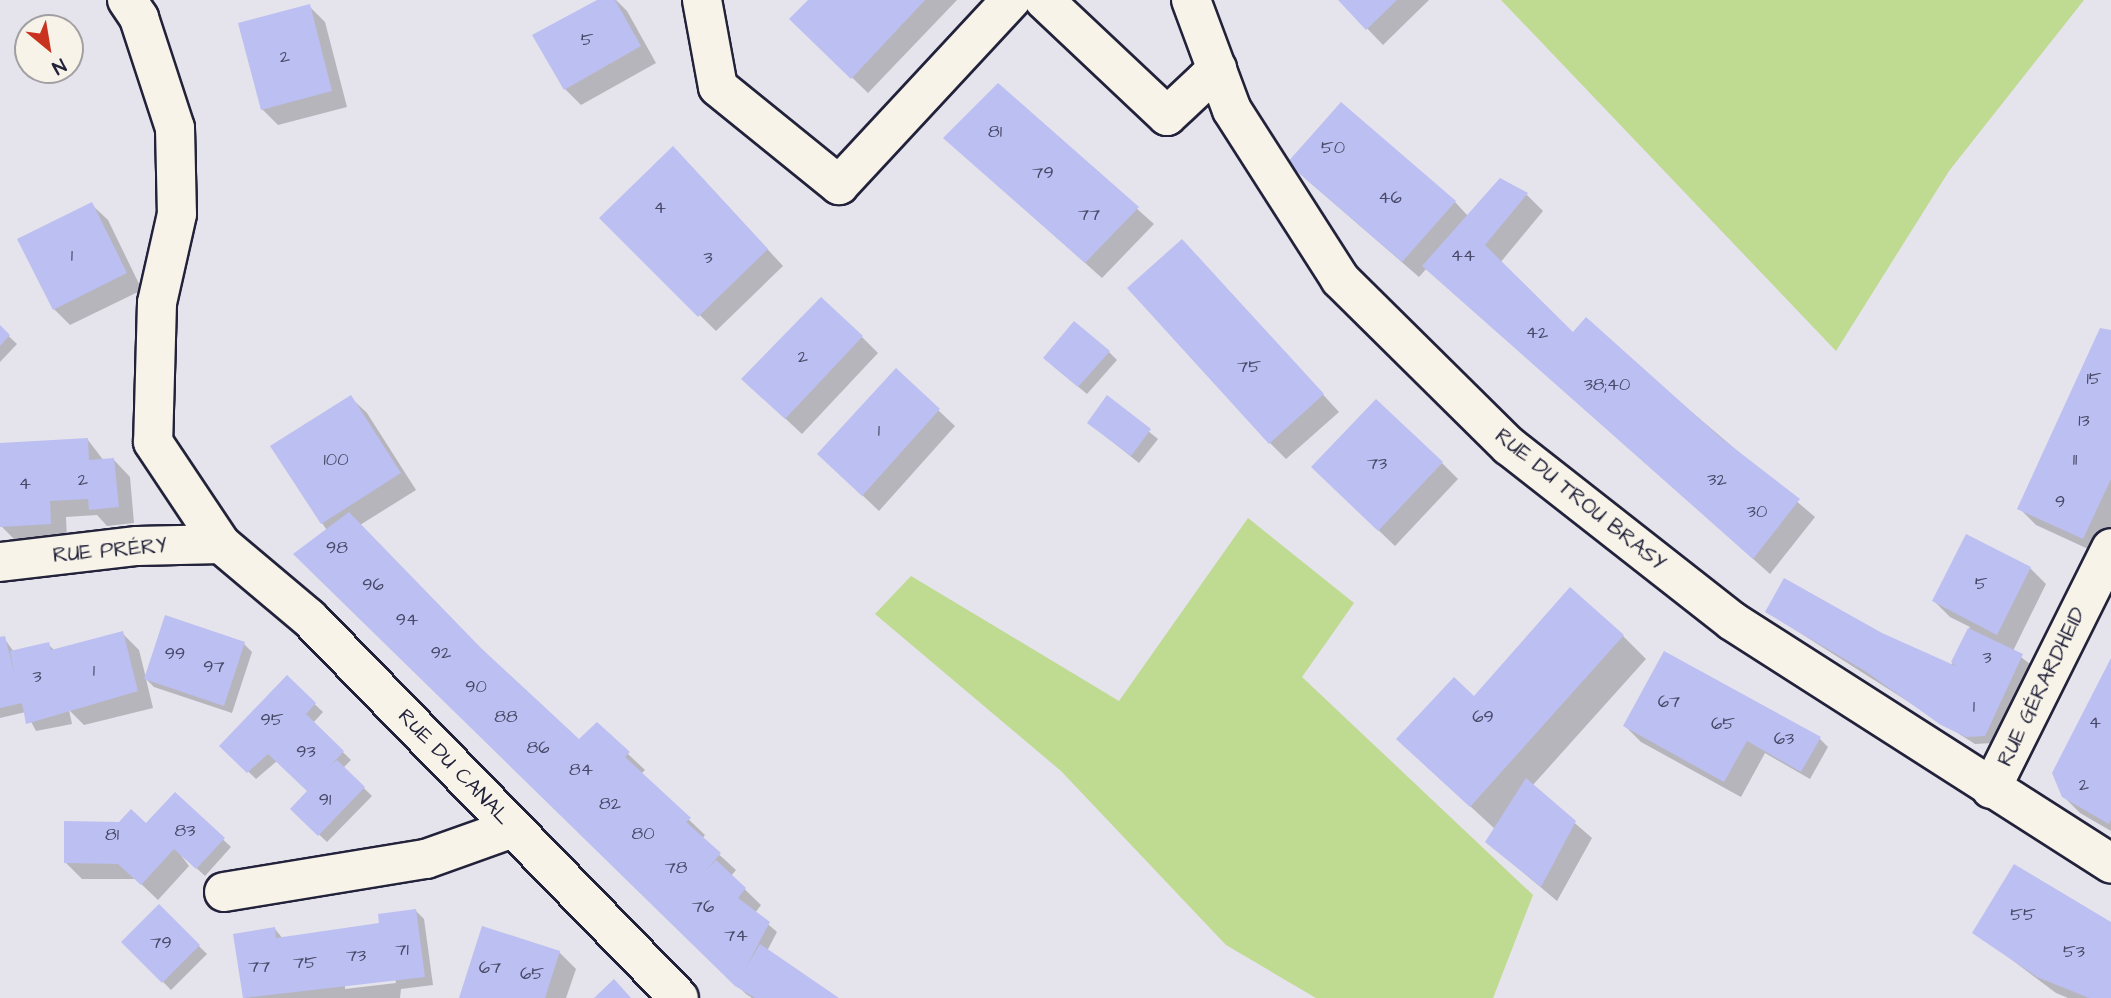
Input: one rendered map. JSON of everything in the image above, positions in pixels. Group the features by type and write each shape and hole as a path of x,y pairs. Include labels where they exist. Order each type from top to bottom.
{"street":[{"name":"RUE DU CANAL","path":"127,0 139,18 175,128 177,214 157,303 153,442 221,544 309,618 680,998"},
{"path":"702,0 718,87 839,185 1011,0"},
{"path":"1044,0 1167,116 1217,69"},
{"name":"RUE DU TROU BRASY","path":"1191,0 1232,110 1340,279 1509,446 1732,621 1955,760 1991,789 2111,863"},
{"name":"RUE PRÉRY","path":"0,562 137,546 221,544"},
{"name":"RUE GÉRARDHEID","path":"1991,789 2111,548"},
{"path":"224,892 426,859 513,828"}],"green space":[{"path":"1501,0 2084,0 1949,171 1836,351"},
{"path":"1248,518 1354,603 1302,677 1533,895 1493,998 1316,998 1226,945 1061,771 875,614 911,576 1119,701"}],"building":[{"path":"597,0 615,0 641,46 564,90 532,35"},
{"path":"808,0 925,0 851,79 789,19"},
{"path":"1338,0 1397,0 1366,30"},
{"path":"310,4 332,91 261,110 238,23"},
{"path":"998,83 1139,207 1085,263 943,138"},
{"path":"1341,102 1456,201 1402,262 1287,163"},
{"path":"673,146 768,249 698,317 599,218"},
{"path":"1500,178 1528,193 1485,245 1573,332 1586,317 1721,438 1800,499 1753,559 1422,266"},
{"path":"92,202 127,273 53,310 17,239"},
{"path":"1182,239 1324,394 1269,444 1127,288"},
{"path":"821,297 863,336 785,419 741,379"},
{"path":"1074,321 1110,351 1078,387 1043,358"},
{"path":"0,325 10,335 0,346"},
{"path":"2100,328 2111,330 2111,479 2083,539 2017,509"},
{"path":"896,368 940,409 862,496 817,454"},
{"path":"351,395 401,473 321,524 270,446"},
{"path":"1107,395 1151,429 1131,456 1087,423"},
{"path":"1376,399 1443,462 1378,531 1311,467"},
{"path":"88,438 89,460 114,458 119,507 89,510 88,499 50,501 51,524 0,527 0,443"},
{"path":"349,512 481,648 579,739 597,722 630,752 625,757 691,818 686,822 721,853 705,871 716,860 746,888 738,898 770,922 746,967 760,944 839,998 755,998 735,986 293,554"},
{"path":"1966,534 2031,567 1997,635 1932,601"},
{"path":"1784,578 1882,633 1958,667 1951,662 1968,628 2023,654 1985,736 1966,737 1941,725 1865,671 1765,612"},
{"path":"1570,587 1624,635 1470,807 1396,739 1454,677 1474,696"},
{"path":"165,615 245,642 224,706 144,679"},
{"path":"123,631 138,691 26,724 22,703 0,708 0,637 5,636 15,676 10,651 49,642 51,650"},
{"path":"1664,651 1821,737 1801,772 1747,741 1724,782 1623,726"},
{"path":"2111,658 2109,824 2062,797 2052,773"},
{"path":"287,675 316,703 306,714 344,751 330,766 337,760 365,787 318,836 290,809 307,791 268,754 247,773 219,746"},
{"path":"1526,778 1576,821 1541,887 1485,842"},
{"path":"175,792 225,838 196,869 174,849 141,885 118,864 64,863 64,821 119,822 131,809 146,823"},
{"path":"2014,864 2111,922 2111,998 2089,998 2037,977 1972,933"},
{"path":"159,904 200,945 162,983 121,942"},
{"path":"416,909 425,977 243,998 233,934 275,927 276,938 379,923 378,914"},
{"path":"482,926 560,951 545,998 459,998"},
{"path":"614,979 631,998 594,998"}]}
